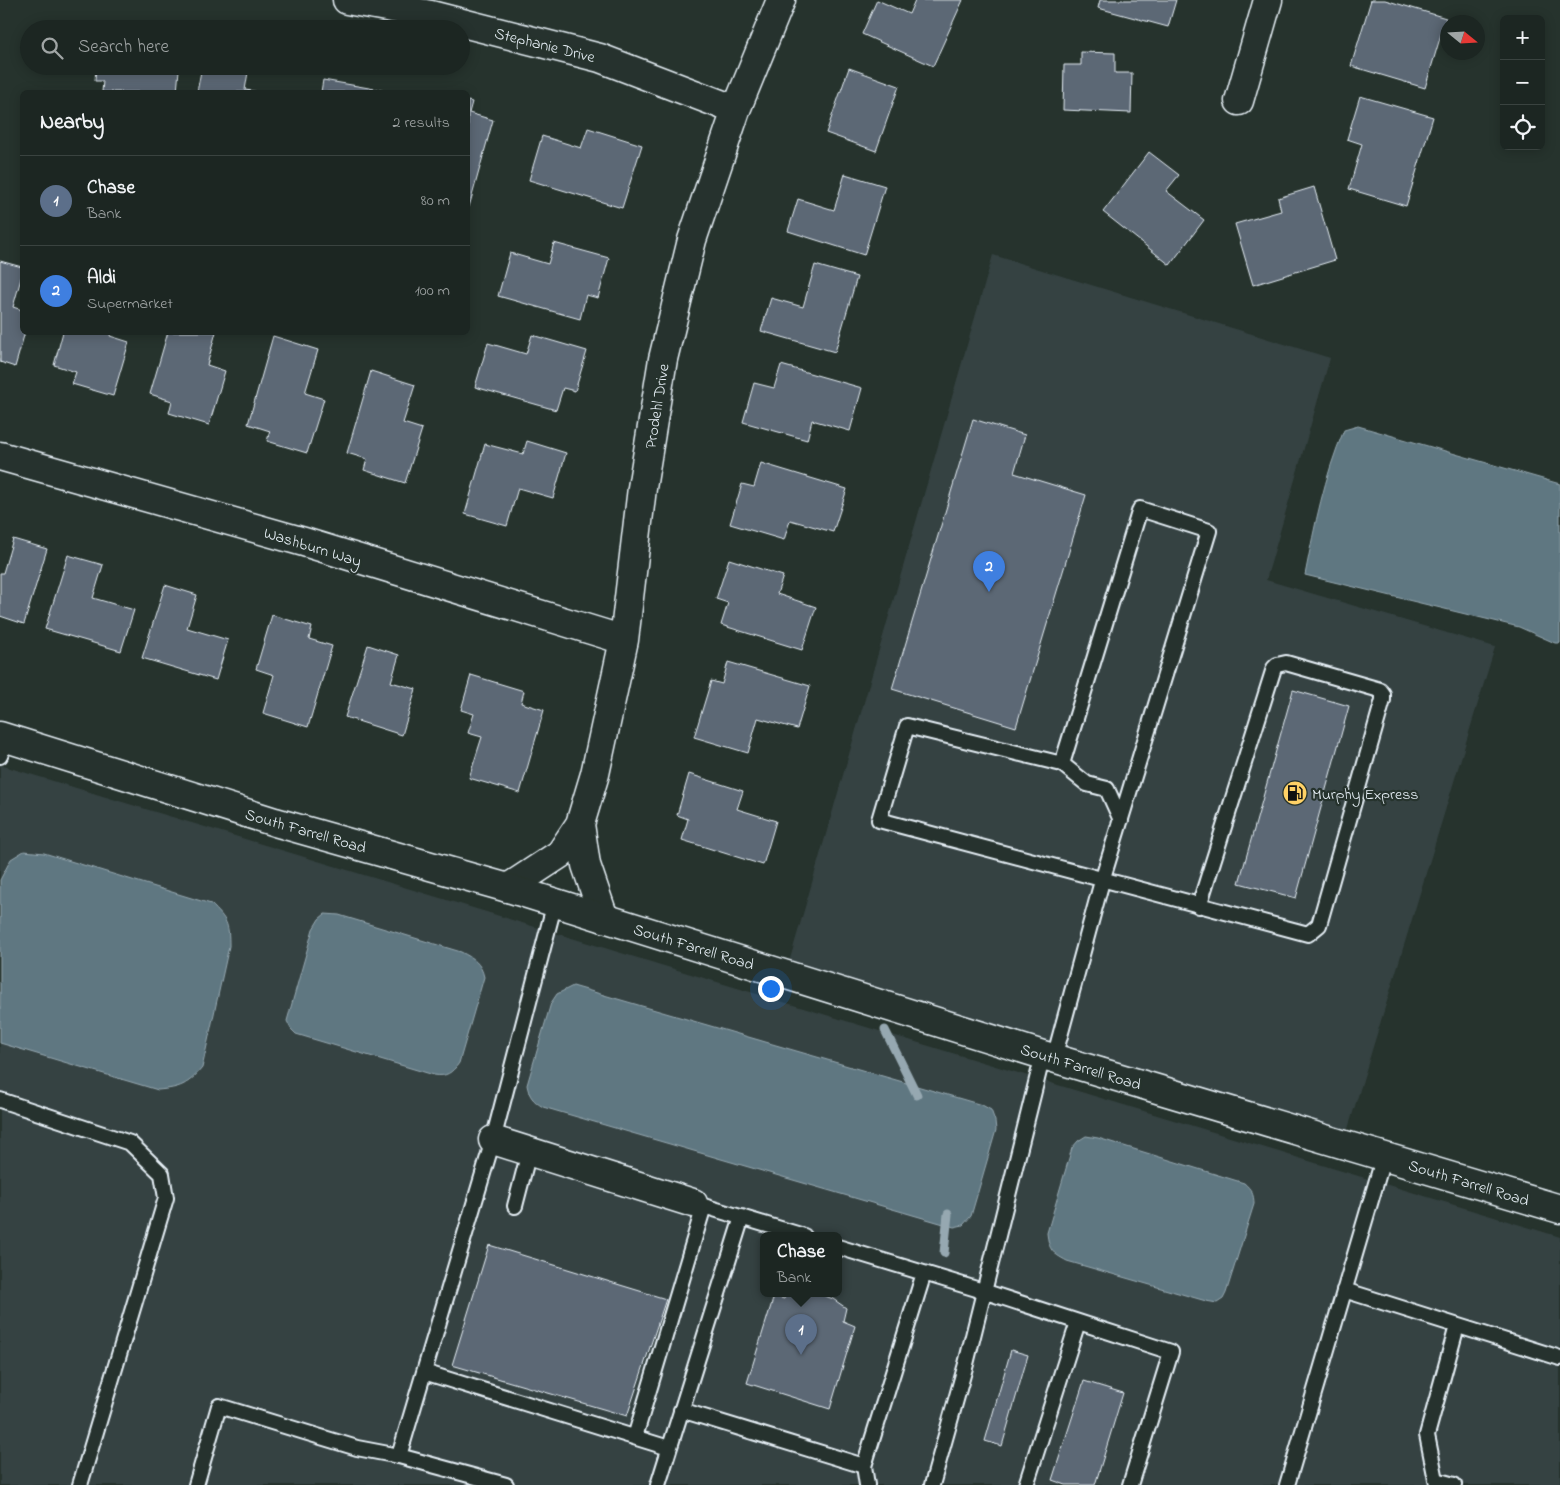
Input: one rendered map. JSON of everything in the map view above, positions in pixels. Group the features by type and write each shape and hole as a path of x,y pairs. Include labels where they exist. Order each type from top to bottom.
{"street":[{"name":"Stephanie Drive","path":"347,0 451,20"},
{"name":"Prodehl Drive","path":"508,888 560,854 580,824 595,774 624,640 642,488 663,359 692,240 736,110 781,0"},
{"path":"1239,101 1268,0"},
{"name":"Stephanie Drive","path":"470,25 600,58 736,110"},
{"name":"Washburn Way","path":"0,456 304,542 624,640"},
{"name":"South Farrell Road","path":"2,744 555,902 1048,1056 1560,1209"},
{"name":"Prodehl Drive","path":"580,824 586,865 604,918"},
{"path":"493,1140 698,1204"}],"lane":[{"path":"932,1485 1048,1056 1209,531 1140,509 1062,764"},
{"path":"1121,820 1107,789 1087,784 1062,764 907,726 879,820 1102,881 1199,906 1308,934 1319,925 1384,694 1380,690 1286,663 1277,665 1274,668 1199,906"},
{"path":"399,1456 493,1140 555,902"},
{"path":"0,1100 130,1143 162,1174 166,1198 80,1485"},
{"path":"515,1206 529,1152"},
{"path":"1286,1485 1384,1156"},
{"path":"635,1437 698,1204 791,1232"},
{"path":"658,1485 742,1217"},
{"path":"842,1248 984,1291 1171,1352 1130,1485"},
{"path":"867,1485 864,1466 924,1273"},
{"path":"1344,1290 1560,1358"},
{"path":"1026,1485 1078,1322"},
{"path":"1454,1485 1436,1480 1427,1435 1457,1326"},
{"path":"424,1372 670,1448"},
{"path":"196,1485 219,1406 357,1448 399,1456 506,1485"},
{"path":"681,1410 864,1466"}],"shaded area":[{"path":"993,255 1330,358 1266,580 1495,647 1347,1132 788,966"},
{"path":"0,765 1560,1237 1560,1485 0,1485"}],"water":[{"path":"1358,426 1560,484 1560,643 1555,643 1519,627 1305,575 1321,501 1337,448 1344,430"},
{"path":"24,851 44,853 211,904 224,918 228,927 229,946 202,1068 188,1082 178,1087 158,1090 0,1043 0,880 11,859"},
{"path":"325,914 339,915 461,952 479,965 484,977 459,1063 451,1072 445,1075 434,1075 296,1034 291,1029 287,1021 313,929 319,919"},
{"path":"573,986 982,1105 991,1110 996,1130 971,1216 963,1225 954,1227 543,1107 532,1098 527,1085 551,1003 557,994"},
{"path":"1086,1136 1098,1138 1244,1183 1249,1187 1253,1195 1254,1204 1223,1299 1217,1303 1206,1301 1067,1261 1052,1250 1047,1233 1072,1148"}],"building":[{"path":"877,0 909,14 915,0 963,0 933,66 862,34"},
{"path":"1100,0 1176,0 1168,27 1098,8"},
{"path":"1371,0 1385,0 1440,16 1440,38 1425,88 1351,66"},
{"path":"1081,52 1115,53 1115,73 1132,73 1131,113 1063,110 1064,65 1081,65"},
{"path":"849,68 899,86 876,151 826,133"},
{"path":"95,75 179,75 177,90 102,90 103,81 95,81"},
{"path":"200,75 248,75 245,90 197,90"},
{"path":"323,80 380,90 321,90"},
{"path":"1360,96 1433,117 1406,206 1349,189 1362,144 1347,139"},
{"path":"470,113 493,120 470,203"},
{"path":"588,128 642,145 622,208 529,180 542,136 581,148"},
{"path":"1149,152 1179,175 1166,191 1204,220 1170,265 1103,212"},
{"path":"845,174 885,186 864,255 788,231 798,199 834,210"},
{"path":"1314,187 1335,260 1253,285 1235,224 1281,211 1278,198"},
{"path":"554,243 609,258 598,298 586,295 580,319 498,296 510,253 548,264"},
{"path":"0,261 20,266 20,282 13,307 20,309 20,335 24,335 15,367 0,362"},
{"path":"815,265 857,277 835,352 761,331 771,298 803,307"},
{"path":"62,335 110,335 129,342 113,396 72,384 76,372 54,365"},
{"path":"167,335 215,335 207,365 225,371 209,425 169,413 172,401 150,394"},
{"path":"532,335 587,351 575,391 563,388 556,410 475,387 488,343 526,354"},
{"path":"273,336 318,350 305,393 324,399 307,453 267,441 270,431 248,424"},
{"path":"781,365 862,388 850,431 812,420 807,440 743,422 754,383 774,388"},
{"path":"371,371 415,385 403,423 422,429 405,483 364,470 367,459 347,453"},
{"path":"973,419 1025,435 1014,473 1086,495 1016,727 892,689"},
{"path":"527,441 566,453 553,498 518,488 507,526 465,514 485,444 523,454"},
{"path":"761,463 847,489 833,532 790,520 784,540 730,524 742,484 754,487"},
{"path":"13,539 47,549 24,624 0,616 0,573 3,573"},
{"path":"68,555 103,565 93,598 134,610 121,651 45,629"},
{"path":"729,559 783,576 777,594 816,607 802,650 721,625 728,603 716,599"},
{"path":"165,585 197,595 187,628 228,640 216,680 142,658"},
{"path":"272,615 312,627 309,639 332,646 308,727 263,713 274,675 256,669"},
{"path":"368,645 399,655 391,682 416,689 402,735 345,717"},
{"path":"728,662 810,686 797,729 758,718 748,753 694,737 711,681 722,684"},
{"path":"471,675 524,691 521,703 544,710 520,793 469,778 482,737 468,733 474,714 461,710"},
{"path":"1293,690 1349,706 1296,898 1239,883"},
{"path":"689,774 743,791 737,809 776,821 763,865 682,840 688,819 677,815"},
{"path":"489,1245 666,1299 627,1416 452,1365"},
{"path":"774,1297 784,1299 785,1297 828,1297 846,1308 843,1321 855,1326 830,1409 747,1383"},
{"path":"1011,1350 1028,1355 1002,1446 985,1441"},
{"path":"1084,1381 1123,1393 1095,1485 1066,1485 1052,1480"}],"waterway":[{"path":"885,1030 917,1095"},
{"path":"944,1253 948,1214"}],"place":[{"name":"Aldi","path":"989,592"},
{"name":"Murphy Express","path":"1295,793"},
{"name":"Chase","path":"801,1355"}]}
